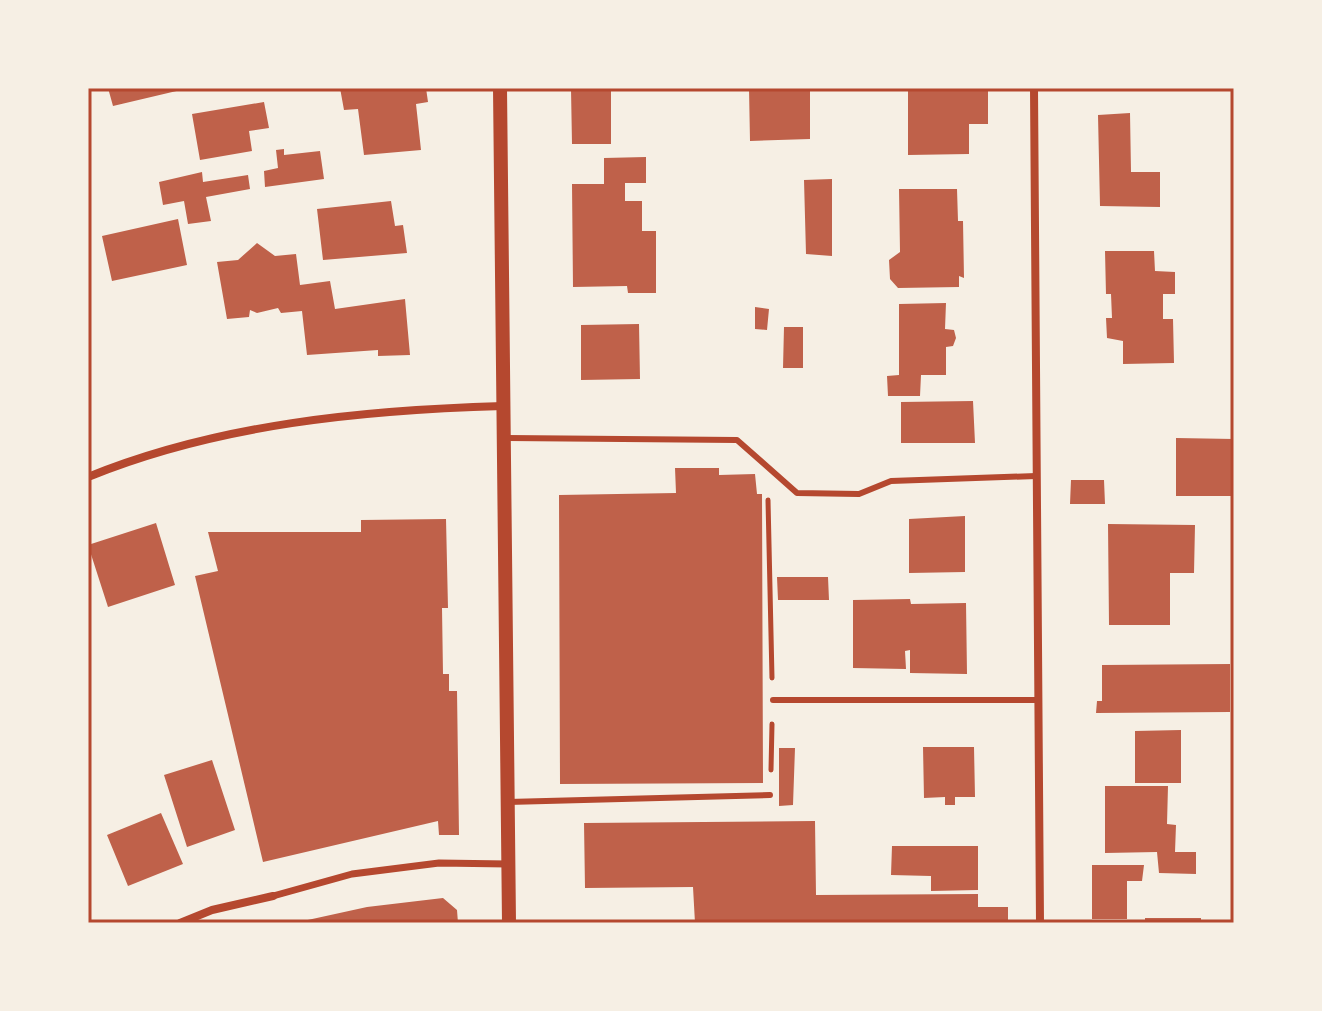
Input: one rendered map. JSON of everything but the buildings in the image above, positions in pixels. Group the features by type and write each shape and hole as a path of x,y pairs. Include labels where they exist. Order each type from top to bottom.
{"street":[{"path":"500,88 509,923"},
{"path":"1034,88 1040,923"},
{"path":"88,477 183,446 287,424 364,414 503,406"},
{"path":"180,923 212,910 352,874 439,863 508,864"}],"lane":[{"path":"504,438 737,440 797,493 859,494 891,481 1036,476"},
{"path":"773,700 1038,700"},
{"path":"507,802 770,795"}],"path":[{"path":"770,795 773,700 768,491 776,477"}]}
